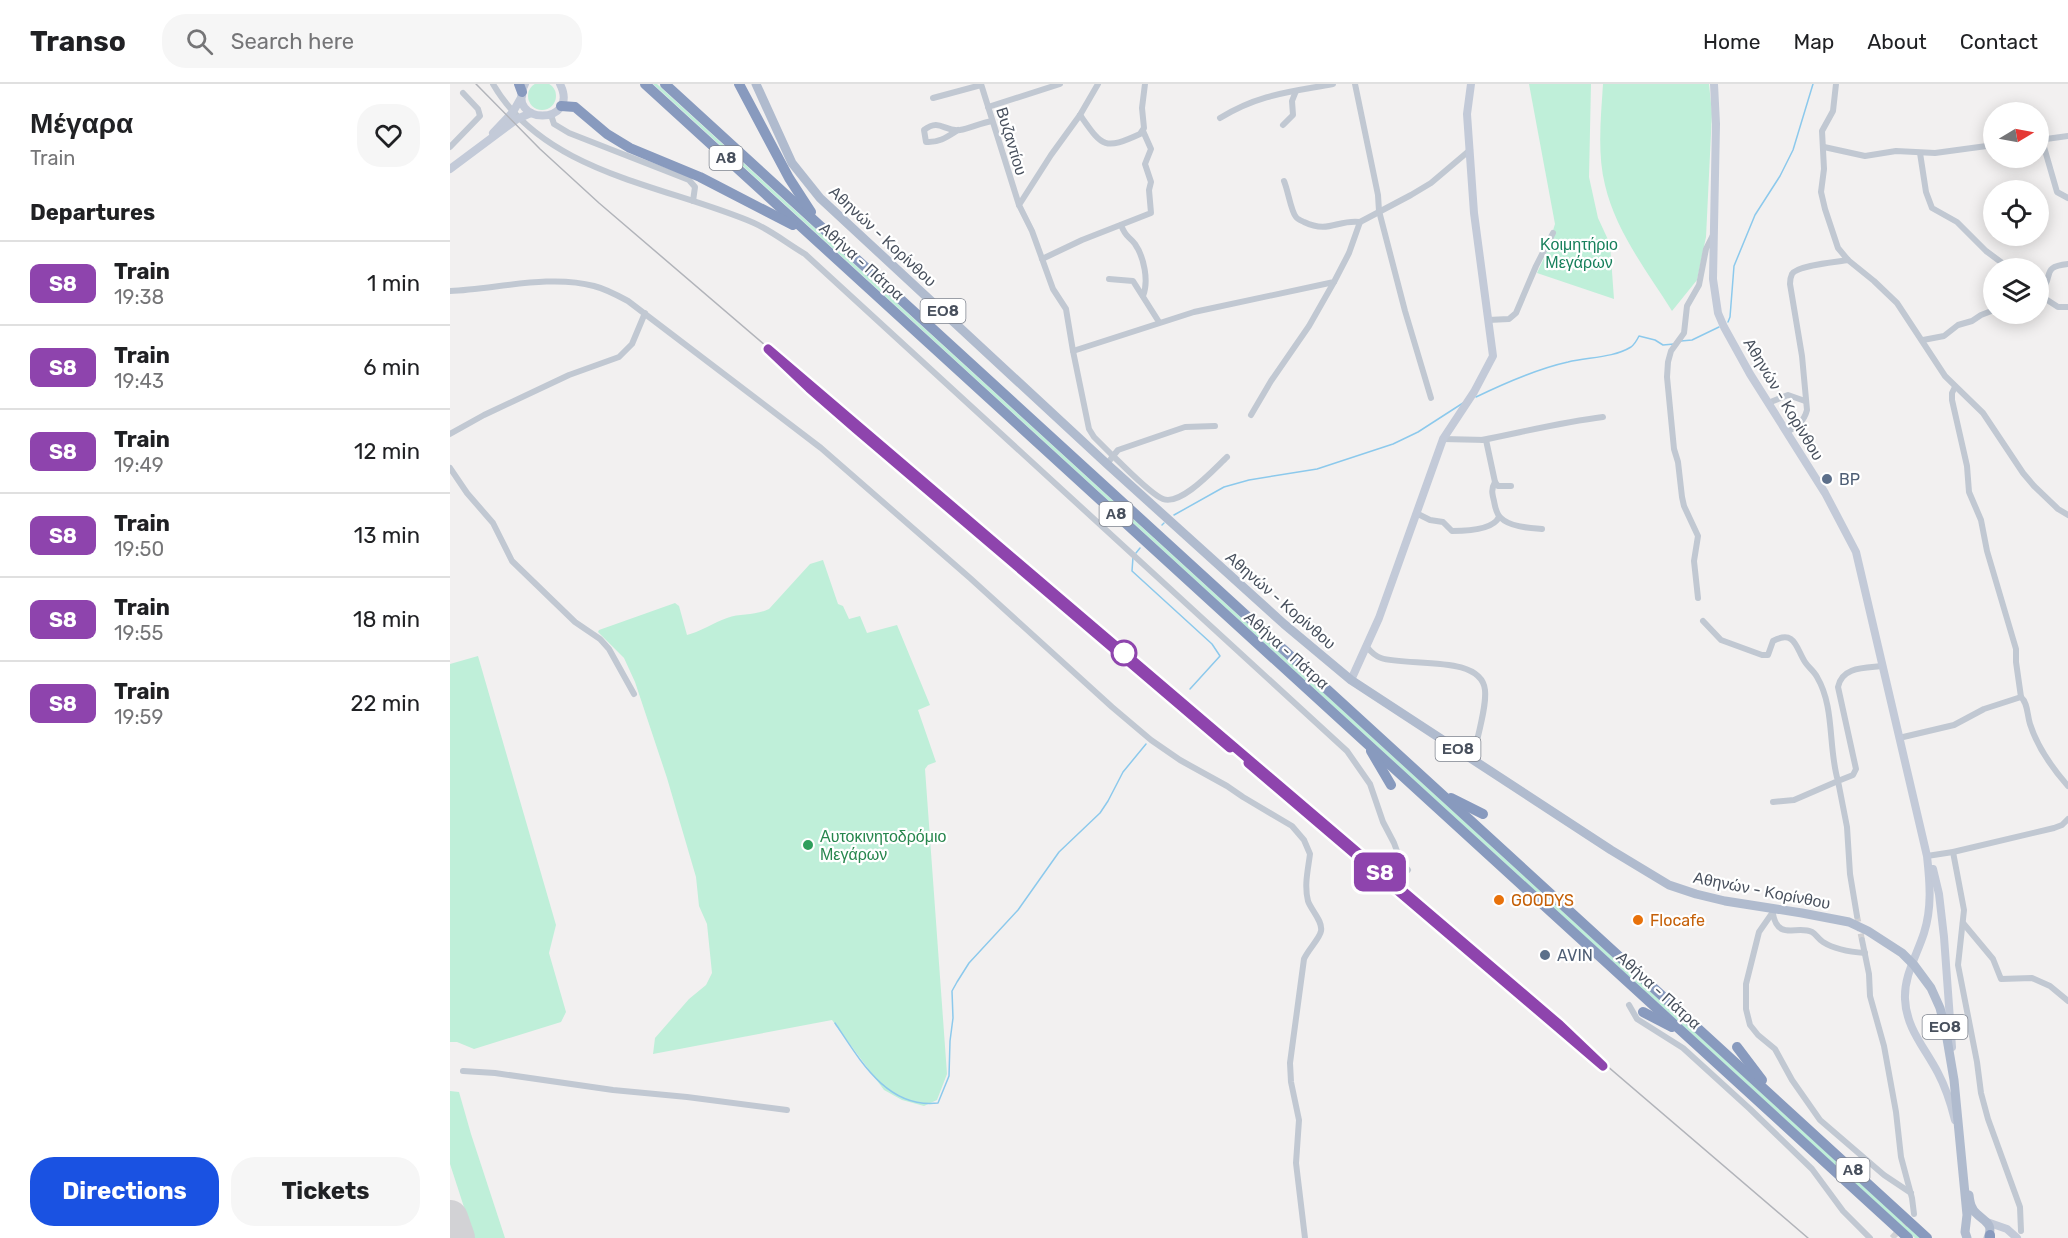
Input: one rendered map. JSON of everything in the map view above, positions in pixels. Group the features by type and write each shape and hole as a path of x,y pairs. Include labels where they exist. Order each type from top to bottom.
{"highway":[{"name":"Αθήνα - Πάτρα","path":"645,84 1908,1238"},
{"name":"Αθήνα - Πάτρα","path":"665,84 1927,1238"},
{"path":"739,84 789,178 819,225"},
{"path":"561,106 575,107 607,134 630,148 700,177 807,231"},
{"path":"1364,741 1391,785"},
{"path":"1439,792 1483,814"},
{"path":"1643,1012 1683,1032"},
{"path":"1737,1047 1779,1102"}],"main road":[{"path":"450,169 499,130 527,115 551,115 561,106 562,88 570,84"},
{"name":"Αθηνών - Κορίνθου","path":"756,84 792,163 820,198 1110,460 1176,527 1284,624 1351,680 1611,850 1669,885 1716,899 1774,912 1831,918 1868,931 1902,954 1924,978 1936,999 1943,1020 1954,1080"},
{"path":"1351,680 1367,647 1443,439 1474,392 1493,356 1475,230 1467,114 1471,84"},
{"name":"Αθηνών - Κορίνθου","path":"1714,84 1716,124 1714,289 1719,313 1733,345 1825,493 1856,552 1927,856 1929,914 1924,934 1907,977 1905,1006 1912,1029 1944,1087 1959,1133"},
{"path":"499,130 517,105 522,89"},
{"path":"522,89 527,115"},
{"name":"Αθηνών - Κορίνθου","path":"1927,856 1939,894 1944,937 1967,1238"},
{"name":"Αθηνών - Κορίνθου","path":"1963,1170 1971,1206 1990,1227 1990,1236"},
{"path":"1966,1224 1973,1218 1984,1220 2019,1234"},
{"path":"1990,1236 1995,1229 2004,1228"}],"street":[{"path":"493,84 510,108 525,123 557,148 584,163 754,223 805,254 1347,751 1370,784 1383,822 1401,862 1408,870 1405,872"},
{"path":"988,107 1060,84"},
{"path":"1019,205 1080,115 1098,84"},
{"path":"1042,260 1082,240 1152,211 1149,190 1151,182 1145,164 1151,149 1143,131 1142,108 1145,84"},
{"path":"1220,118 1239,106 1266,96 1333,84"},
{"path":"1355,84 1378,195 1379,211 1431,398"},
{"path":"1836,84 1833,111 1822,131 1824,175 1821,192 1835,241 1848,260 1875,281 1897,303 1923,340 1938,368 1983,413 2031,483 2053,505 2068,515"},
{"path":"933,98 981,85"},
{"name":"Βυζαντίου","path":"981,85 1019,205 1032,231 1053,289 1066,309 1091,433 1110,460 1160,498 1170,501 1184,495 1227,457"},
{"path":"1283,125 1293,115 1292,101 1296,91"},
{"path":"450,147 480,116 478,109 463,93"},
{"path":"551,115 554,124 569,133 689,180 696,192 693,201"},
{"path":"1080,115 1098,140 1106,144 1131,139 1143,131"},
{"path":"958,130 931,125 924,130 924,136 926,142 930,142 948,137 958,130 992,121"},
{"path":"2049,139 2068,136"},
{"path":"1824,147 1865,156 1896,151 1920,153 1983,146"},
{"path":"1284,181 1293,212 1300,220 1316,227 1360,222 1431,183 1470,150"},
{"path":"1920,153 1926,192 1932,208 1959,224 1993,258"},
{"path":"2049,168 2057,192 2068,198"},
{"path":"1251,415 1271,381 1309,326 1334,282 1349,253 1360,222"},
{"path":"1121,225 1126,237 1134,242 1140,255 1146,285 1143,296"},
{"path":"1488,320 1509,319 1516,313 1553,233"},
{"path":"1698,598 1694,561 1698,536 1682,497 1678,462 1674,449 1667,377 1671,351 1684,333 1687,306 1699,285 1706,249 1713,234"},
{"path":"1787,432 1797,426 1805,417 1807,410 1802,356 1790,284 1791,275 1802,267 1848,260"},
{"path":"2049,273 2054,266 2068,264"},
{"path":"1109,279 1131,279 1159,322"},
{"path":"450,291 537,283 577,282 612,292 645,313 821,448 1151,740 1180,760 1292,826 1304,840 1310,854 1306,873 1308,898 1321,931 1304,959 1290,1063 1291,1082 1299,1120 1296,1163 1305,1238"},
{"path":"1073,351 1159,322 1231,303 1334,282"},
{"path":"2049,301 2058,307 2068,307"},
{"path":"450,434 484,415 569,375 619,357 632,344 645,313"},
{"path":"1923,340 1944,336 1958,325 1972,321 1983,314"},
{"path":"1955,387 1952,400 1967,466 1969,492 1981,520 1987,550 2016,649 2021,697 2025,702 2038,744 2068,786"},
{"path":"1768,403 1784,396 1805,401"},
{"path":"1443,439 1482,440 1572,421 1603,417"},
{"path":"1110,460 1118,450 1185,427 1215,426"},
{"path":"1416,513 1430,520 1443,522 1452,531 1483,528 1496,523 1499,517 1492,492 1495,482 1486,440 1482,440"},
{"path":"450,468 467,493 489,518 512,561 575,622 600,639 609,649 634,694"},
{"path":"1495,482 1498,486 1511,486"},
{"path":"1499,517 1528,528 1542,529"},
{"path":"1703,621 1721,640 1757,654 1768,655 1773,641 1779,638 1789,638 1797,645 1805,662 1817,676 1823,691 1844,810 1850,874 1857,916"},
{"path":"1367,647 1375,655 1387,660 1458,666 1471,671 1480,678 1485,694 1473,759"},
{"path":"1773,802 1794,800 1852,775 1856,769 1838,692 1839,682 1842,676 1850,671 1883,666"},
{"path":"1899,738 1954,725 1991,706 2021,697"},
{"path":"1927,856 2054,828 2062,825 2068,819"},
{"path":"1953,852 1964,902 1958,965 1968,1026 1986,1111 2020,1207 2019,1234"},
{"path":"1774,912 1776,924 1786,931 1811,932 1825,943 1865,953"},
{"path":"1774,912 1759,932 1746,984 1746,1009 1750,1025 1774,1049 1792,1080 1820,1119 1884,1175 1911,1193"},
{"path":"1963,923 1991,956 2001,979 2032,978 2050,986 2068,1001"},
{"path":"1862,940 1869,974 1870,996 1884,1046 1896,1112 1901,1157 1914,1214"},
{"path":"1629,1005 1637,1019 1683,1048 1750,1109 1812,1169 1843,1211 1870,1238"},
{"path":"463,1071 495,1072 613,1090 687,1096 787,1110"}],"green space":[{"path":"542,82 552,86 556,96 552,106 542,110 532,106 528,96 532,86"},
{"path":"653,84 657,84 1920,1238 1915,1238"},
{"name":"Κοιμητήριο Μεγάρων","path":"1529,84 1591,84 1589,177 1598,218 1610,244 1614,299 1537,273 1555,224"},
{"path":"1603,84 1709,84 1712,113 1706,237 1697,280 1672,311 1633,251 1610,202 1601,160"},
{"name":"Αυτοκινητοδρόμιο Μεγάρων","path":"823,560 838,604 843,606 849,619 860,616 867,633 897,625 930,705 918,710 936,762 925,769 947,1074 937,1100 924,1106 902,1100 884,1090 832,1020 653,1054 655,1038 689,999 706,985 712,973 707,924 699,906 696,877 667,778 635,682 624,658 598,632 675,603 679,606 687,635 727,618 764,611 769,609 810,564"},
{"path":"478,656 556,925 549,953 566,1012 561,1022 474,1049 457,1042 450,1042 450,664"},
{"path":"450,1091 459,1092 505,1238 474,1238 450,1164"}],"waterway":[{"path":"1728,322 1734,266 1755,215 1780,176 1793,150 1813,84"},
{"path":"1681,341 1692,340 1719,327"},
{"path":"1476,397 1544,368 1624,351 1632,346 1639,336 1655,340 1663,345 1674,344"},
{"path":"1174,515 1224,487 1249,480 1317,469 1393,444 1418,432 1463,403"},
{"path":"1136,553 1140,548"},
{"path":"1133,557 1132,571 1212,644 1220,656 1190,689"},
{"path":"835,1023 865,1066 890,1090 920,1103 938,1103 949,1076 953,1018 952,991 957,982 969,963 1018,910 1059,852 1100,813 1123,772 1146,744"}],"runway":[{"path":"450,1218 457,1238"}],"tunnel":[{"path":"1857,916 1862,940"},
{"path":"1892,1238 1910,1219"}],"railway":[{"path":"476,84 540,149 599,203 1808,1238"}],"train":[{"name":"S8","path":"1230,748 856,429 768,349 1560,1025 1603,1066 1248,763"}],"place":[{"name":"BP","path":"1827,479"},
{"name":"Αυτοκινητοδρόμιο Μεγάρων","path":"808,845"},
{"name":"GOODYS","path":"1499,900"},
{"name":"Flocafe","path":"1638,920"},
{"name":"AVIN","path":"1545,955"}]}
